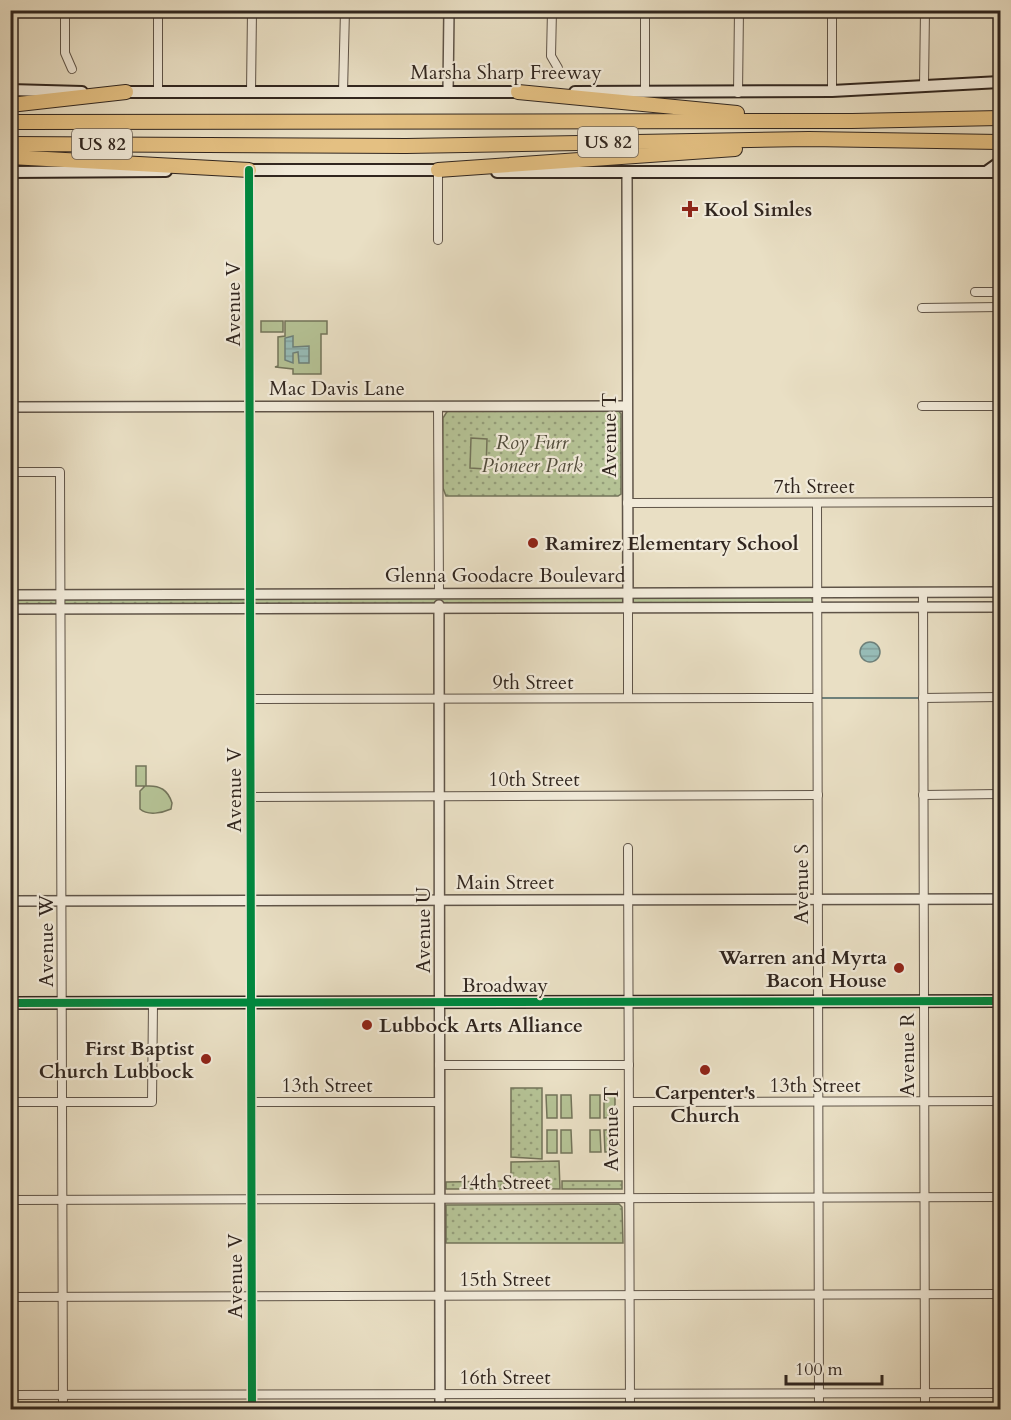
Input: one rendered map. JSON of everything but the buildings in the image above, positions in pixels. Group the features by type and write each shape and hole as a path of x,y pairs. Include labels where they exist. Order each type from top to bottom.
{"highway":[{"path":"10,105 126,92"},
{"path":"518,92 817,121"},
{"name":"US 82","path":"10,122 817,121 996,118"},
{"path":"438,170 791,145 809,139"},
{"name":"US 82","path":"10,144 406,146 809,139 986,144"},
{"path":"986,144 1000,142"},
{"path":"986,144 1000,147"},
{"path":"10,157 249,170"}],"main road":[{"name":"Marsha Sharp Freeway","path":"10,90 738,93 999,83"},
{"path":"985,172 1000,162"},
{"path":"10,172 249,170 1000,172"},
{"name":"Broadway","path":"10,1003 1000,1001"}],"street":[{"path":"65,10 65,52 72,69"},
{"path":"158,10 158,92"},
{"path":"251,92 252,10"},
{"path":"343,92 345,10"},
{"path":"448,10 448,92"},
{"path":"552,10 551,56 558,68"},
{"path":"645,10 645,92"},
{"path":"738,93 739,10"},
{"path":"832,10 832,91"},
{"path":"924,85 925,10"},
{"name":"Avenue V","path":"249,170 252,1410"},
{"path":"438,170 438,240"},
{"name":"Avenue T","path":"627,172 628,698"},
{"path":"975,292 1000,292"},
{"path":"922,308 1000,308"},
{"path":"922,405 1000,406"},
{"name":"Avenue U","path":"438,406 440,1410"},
{"name":"Mac Davis Lane","path":"10,407 627,406"},
{"name":"Avenue W","path":"10,472 60,472 63,1410"},
{"name":"Avenue S","path":"817,502 819,1410"},
{"name":"7th Street","path":"627,503 1000,502"},
{"name":"Avenue R","path":"923,592 925,1410"},
{"name":"Glenna Goodacre Boulevard","path":"10,595 1000,592"},
{"name":"Glenna Goodacre Boulevard","path":"10,609 1000,607"},
{"path":"923,698 1000,697"},
{"name":"9th Street","path":"250,699 817,698"},
{"path":"923,795 1000,794"},
{"name":"10th Street","path":"250,797 818,795"},
{"name":"Avenue T","path":"628,848 630,1410"},
{"name":"Main Street","path":"10,902 1000,899"},
{"path":"10,1102 152,1102 153,1003"},
{"path":"440,1065 629,1065"},
{"name":"13th Street","path":"629,1102 1000,1101"},
{"name":"13th Street","path":"251,1102 440,1102"},
{"name":"14th Street","path":"10,1200 1000,1197"},
{"name":"15th Street","path":"10,1297 1000,1294"},
{"name":"16th Street","path":"10,1395 1000,1393"}],"green space":[{"path":"261,321 283,321 283,332 261,332"},
{"path":"285,321 327,321 327,334 321,334 321,374 293,374 293,369 275,367 278,366 278,337 285,336"},
{"name":"Roy Furr Pioneer Park","path":"448,410 618,410 621,414 621,494 618,496 446,496 443,488 443,418"},
{"path":"471,438 487,439 486,469 470,468"},
{"path":"10,597 811,597 814,603 11,605"},
{"path":"136,766 146,766 146,786 155,786 166,792 172,803 171,809 151,813 140,809 140,791 145,786 136,786"},
{"path":"511,1088 542,1088 542,1159 511,1157"},
{"path":"546,1095 557,1095 557,1118 547,1118"},
{"path":"561,1095 571,1095 572,1118 561,1118"},
{"path":"590,1095 600,1095 600,1118 590,1118"},
{"path":"604,1095 615,1095 615,1117 604,1118"},
{"path":"547,1130 557,1130 557,1153 547,1153"},
{"path":"561,1130 571,1130 572,1153 561,1153"},
{"path":"590,1130 600,1130 601,1152 590,1152"},
{"path":"604,1130 615,1130 615,1152 605,1152"},
{"path":"559,1161 560,1189 511,1188 511,1162"},
{"path":"504,1181 504,1189 446,1189 446,1182"},
{"path":"562,1181 622,1181 622,1189 562,1189"},
{"path":"619,1204 622,1207 623,1243 446,1243 446,1205"}],"water":[{"path":"293,336 293,347 309,346 309,363 299,363 298,352 293,353 293,363 285,360 285,338"},
{"path":"870,642 877,645 880,652 877,659 870,662 863,659 860,652 863,645"}],"waterway":[{"path":"820,698 922,698"}],"cycle path":[{"path":"249,170 252,1410"},
{"path":"10,1003 1000,1001"}],"place":[{"name":"Kool Simles","path":"690,209"},
{"name":"Ramirez Elementary School","path":"533,543"},
{"name":"Warren and Myrta Bacon House","path":"899,968"},
{"name":"Lubbock Arts Alliance","path":"367,1025"},
{"name":"First Baptist Church Lubbock","path":"206,1059"},
{"name":"Carpenter's Church","path":"705,1070"}]}
